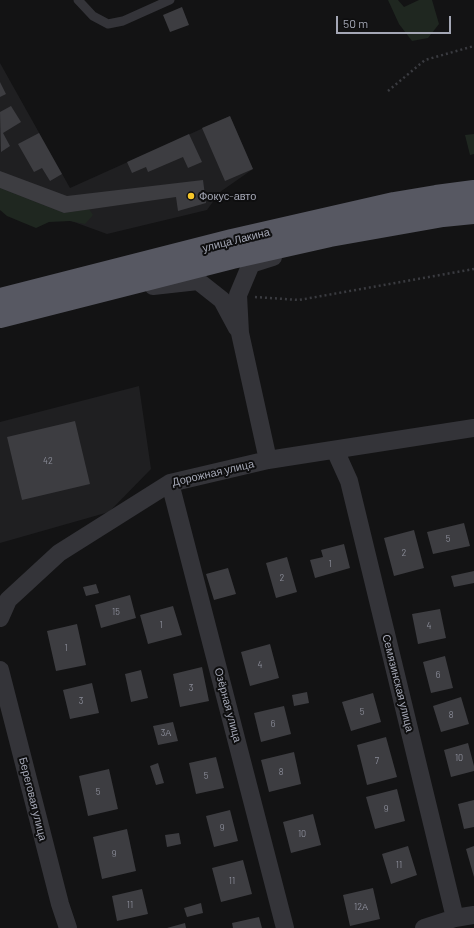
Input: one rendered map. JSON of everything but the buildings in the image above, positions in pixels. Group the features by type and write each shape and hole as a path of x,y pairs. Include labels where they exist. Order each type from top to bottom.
{"highway":[{"name":"улица Лакина","path":"0,299 232,240 394,203 474,191"},
{"name":"улица Лакина","path":"0,317 330,236 444,216 474,213"}],"street":[{"path":"268,460 240,333 238,295 251,264 330,236"},
{"path":"107,290 198,281 222,300 240,333"},
{"name":"Дорожная улица","path":"0,618 8,600 59,552 170,483 268,460 474,428"},
{"name":"Семязинская улица","path":"335,450 349,481 469,917"},
{"name":"Озёрная улица","path":"170,483 286,928"},
{"name":"Береговая улица","path":"0,670 60,904 68,928"},
{"path":"424,928 469,917"}],"lane":[{"path":"78,0 93,16 108,24 123,21 170,0"}],"path":[{"path":"388,91 425,60 474,46"},
{"path":"238,295 300,300 474,269"}],"shaded area":[{"path":"388,0 398,0 404,7 419,0 432,0 439,24 428,38 412,41 399,24"},
{"path":"0,63 70,188 230,116 253,169 220,192 207,210 107,234 0,195"},
{"path":"474,134 474,154 470,155 465,135"},
{"path":"0,188 64,213 89,209 93,215 85,224 70,221 49,222 36,228 7,216 0,210"},
{"path":"139,386 151,469 109,512 0,543 0,422"}],"place":[{"name":"Фокус-авто","path":"191,196"}]}
